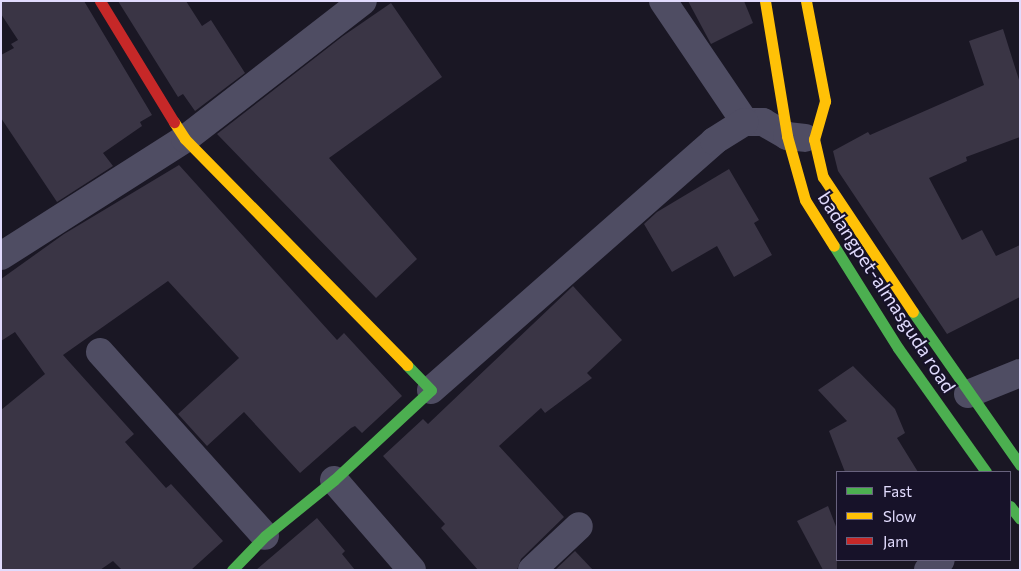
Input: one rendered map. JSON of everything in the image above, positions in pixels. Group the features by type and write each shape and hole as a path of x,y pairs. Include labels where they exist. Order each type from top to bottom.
{"street":[{"path":"100,1 185,139 431,390"},
{"path":"1,256 185,139 363,1"},
{"path":"663,1 745,122"},
{"name":"badangpet-almasguda road","path":"765,1 787,136 805,200 898,348 985,471"},
{"name":"badangpet-almasguda road","path":"806,1 825,101 814,139 823,177 968,394 1020,465"},
{"path":"232,570 265,536 334,480 431,390 714,141 745,122 763,122 787,136 814,139"},
{"path":"100,352 265,536"},
{"path":"968,394 1020,373"},
{"path":"334,480 412,570"},
{"path":"1011,507 1020,519"},
{"path":"532,570 580,526"},
{"path":"928,570 940,561"}],"building":[{"path":"1,1 84,1 152,115 140,122 142,126 103,153 113,166 57,202 1,118 1,55 14,48 11,44 18,40 1,14"},
{"path":"118,1 186,1 202,26 211,20 245,73 195,111 183,94 178,97"},
{"path":"688,1 744,1 753,23 711,44"},
{"path":"391,3 442,77 329,158 417,259 376,298 217,134 343,36"},
{"path":"1003,29 1020,83 1020,137 966,157 967,161 929,178 962,240 982,230 996,256 1020,245 1020,297 947,334 838,171 833,151 868,132 870,135 984,85 969,41"},
{"path":"179,165 337,340 344,333 402,396 362,433 355,426 351,428 300,473 244,412 207,446 178,414 239,358 168,281 63,355 134,434 125,442 166,488 171,484 223,541 191,570 122,570 113,561 100,570 1,570 1,410 45,374 15,332 1,341 1,279 64,234"},
{"path":"729,169 759,220 754,223 772,255 734,277 717,246 672,272 644,224 657,212"},
{"path":"573,286 622,340 587,373 592,378 545,413 541,408 499,446 564,517 521,559 517,570 478,570 441,528 445,524 383,456 423,419 428,424"},
{"path":"853,366 895,409 905,433 897,438 917,471 845,471 829,431 847,421 818,390"},
{"path":"828,506 836,526 837,570 823,570 797,521"},
{"path":"317,518 345,551 342,554 355,570 256,570"},
{"path":"575,551 593,570 555,570"}],"traffic: fast":[{"path":"834,246 898,348 985,471"},
{"path":"913,312 1020,465"},
{"path":"232,570 265,536 334,480 431,390 407,365"},
{"path":"1011,507 1020,519"}],"traffic: slow":[{"path":"765,1 787,136 805,200 834,246"},
{"path":"806,1 825,101 814,139 823,177 913,312"},
{"path":"174,122 185,139 407,365"}],"traffic: jam":[{"path":"100,1 174,122"}]}
